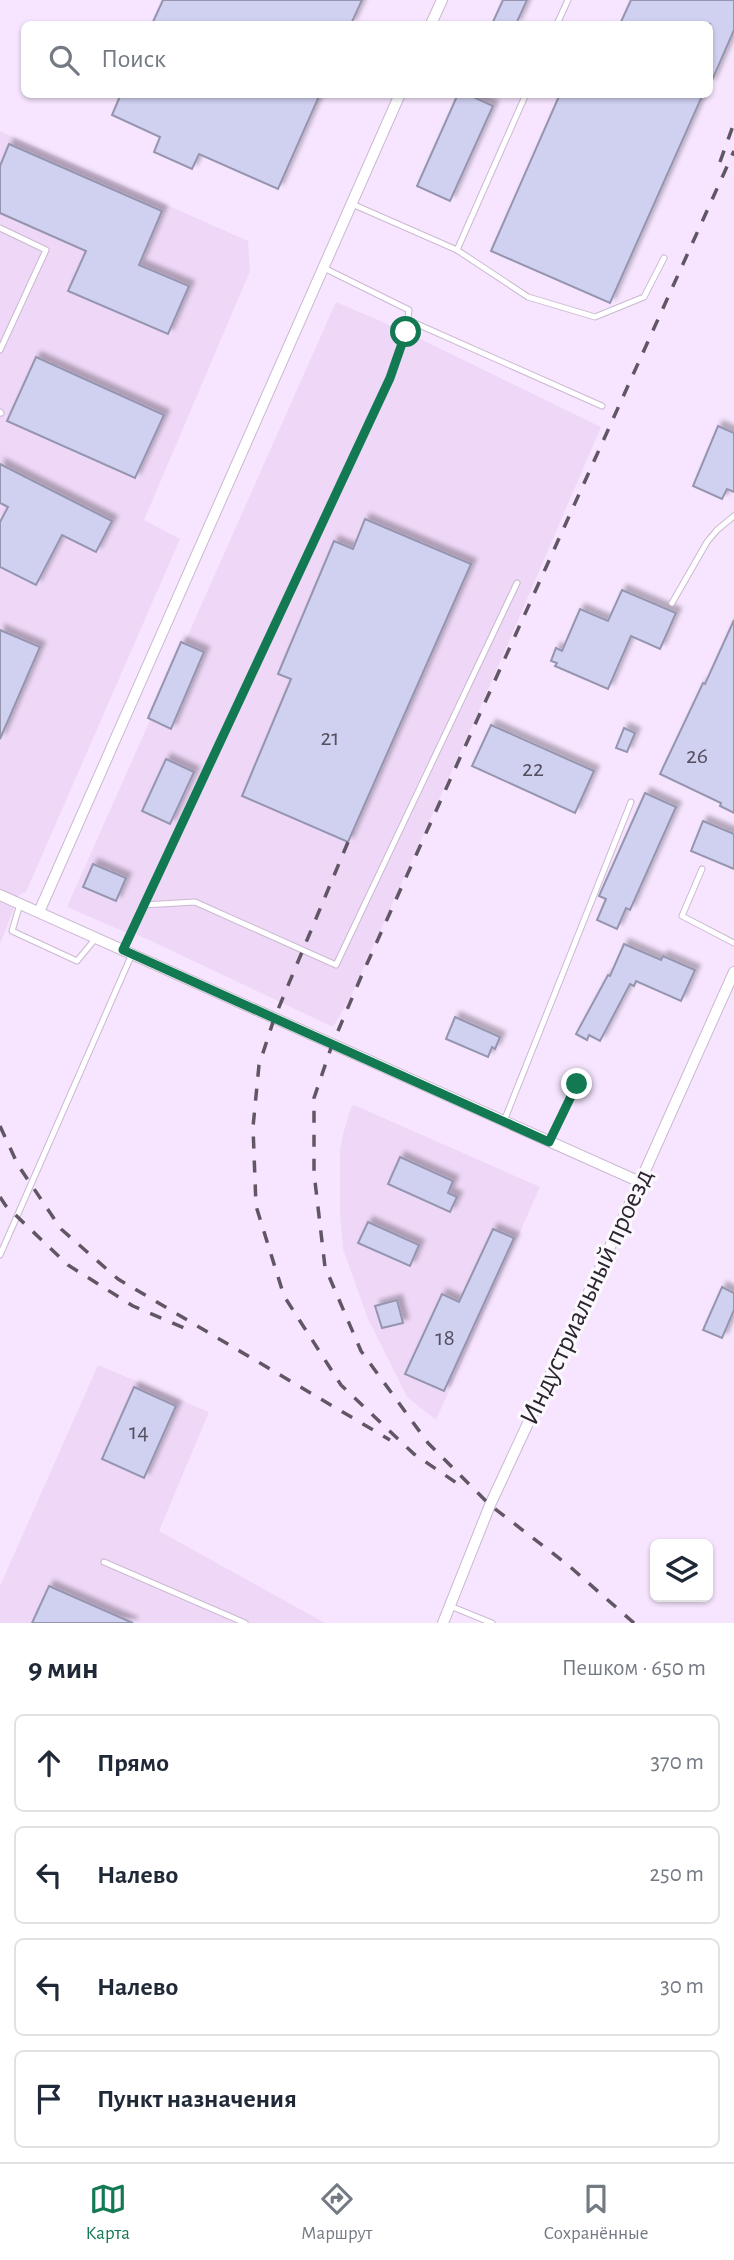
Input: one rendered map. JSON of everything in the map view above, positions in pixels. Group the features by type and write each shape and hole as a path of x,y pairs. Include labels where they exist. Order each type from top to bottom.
{"street":[{"path":"432,21 442,0"},
{"path":"39,912 398,98"},
{"path":"0,895 640,1182"},
{"name":"Индустриальный проезд","path":"443,1623 490,1505 734,972"}],"lane":[{"path":"558,21 568,0"},
{"path":"457,250 524,98"},
{"path":"352,204 457,250 528,297 595,317 644,297 664,258"},
{"path":"0,228 46,250 0,350"},
{"path":"0,1255 127,952 143,905 390,378 406,332 410,310 324,268"},
{"path":"408,320 602,405"},
{"path":"672,603 707,542 734,516"},
{"path":"143,905 195,902 336,965 517,583"},
{"path":"505,1121 631,802"},
{"path":"702,869 682,916 734,943"},
{"path":"20,904 12,931 77,961 96,938"},
{"path":"549,1142 577,1084"},
{"path":"104,1563 245,1623"},
{"path":"450,1606 492,1623"}],"shaded area":[{"path":"0,131 248,241 250,271 144,520 180,539 26,892 19,895 0,944"},
{"path":"336,302 406,332 601,427 481,706 350,998 333,1027 128,930 127,933 67,907"},
{"path":"354,1105 540,1187 436,1420 407,1397 368,1319 343,1249 340,1150"},
{"path":"98,1365 209,1412 159,1531 325,1623 0,1623 0,1586"}],"building":[{"path":"163,0 362,0 352,21 153,21"},
{"path":"503,0 527,0 517,21 493,21"},
{"path":"631,0 734,0 734,30 713,78 713,21 621,21"},
{"path":"119,98 318,98 278,189 199,154 192,169 154,152 160,137 112,115"},
{"path":"456,98 476,98 493,106 450,201 417,186"},
{"path":"558,98 701,98 610,303 491,251"},
{"path":"9,144 162,211 139,265 189,286 168,334 68,291 86,251 0,213 0,166"},
{"path":"36,357 164,415 135,478 7,421"},
{"path":"718,426 734,433 734,492 727,489 722,499 693,486"},
{"path":"0,464 112,521 96,552 62,535 36,585 0,567 0,522 8,507 0,503"},
{"path":"365,519 471,564 348,842 242,796 291,679 278,674 334,541 353,549"},
{"path":"622,590 676,613 660,649 631,636 608,689 555,666 557,663 551,661 556,648 562,651 580,609 608,621"},
{"path":"734,620 734,813 720,806 721,803 660,774"},
{"path":"0,630 40,647 0,739"},
{"path":"181,642 204,652 171,729 148,718"},
{"path":"491,725 594,771 575,813 472,766"},
{"path":"624,728 635,733 627,752 616,748"},
{"path":"166,759 194,772 170,824 142,811"},
{"path":"645,793 676,807 630,910 626,908 617,929 597,920 606,899 599,896"},
{"path":"703,821 734,834 734,869 691,851"},
{"path":"93,864 126,878 116,901 83,887"},
{"path":"624,944 661,960 663,956 695,970 681,1001 636,981 634,986 630,984 600,1041 589,1035 587,1040 576,1034 608,975 610,976"},
{"path":"455,1017 500,1037 488,1057 446,1039"},
{"path":"400,1157 453,1181 448,1193 457,1197 450,1212 388,1184"},
{"path":"368,1222 419,1245 410,1266 358,1243"},
{"path":"493,1229 514,1238 444,1391 405,1374 442,1294 459,1302"},
{"path":"722,1287 734,1293 734,1310 722,1338 703,1330"},
{"path":"397,1300 403,1323 382,1328 375,1306"},
{"path":"134,1387 176,1406 144,1478 102,1459"},
{"path":"49,1586 133,1623 32,1623"}],"railway":[{"path":"720,162 734,123"},
{"path":"634,1623 568,1565 490,1505 428,1443 361,1351 325,1267 314,1173 314,1098 332,1045 361,977 734,151"},
{"path":"348,842 274,1019 259,1065 253,1127 256,1206 284,1296 341,1385 414,1454 461,1486"},
{"path":"0,1126 18,1165 61,1229 118,1279 390,1440"},
{"path":"0,1197 6,1206 68,1265 133,1306 189,1330"}],"route":[{"path":"406,332 390,378 123,950 549,1142 577,1084"}]}
